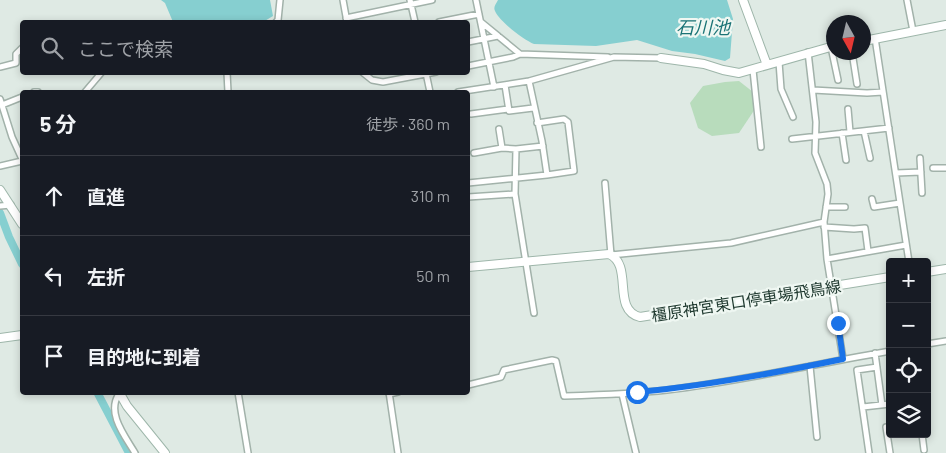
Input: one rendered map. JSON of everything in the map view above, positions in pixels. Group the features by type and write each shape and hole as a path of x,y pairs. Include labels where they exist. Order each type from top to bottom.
{"main road":[{"path":"743,0 767,65"},
{"path":"871,39 946,25"},
{"path":"660,58 704,64 739,73 826,48"},
{"path":"0,190 20,221"},
{"path":"470,267 603,253 611,255"},
{"name":"橿原神宮東口停車場飛鳥線","path":"611,255 617,260 620,267 626,307 632,314 640,316 886,278"},
{"path":"931,271 946,269"},
{"path":"0,338 20,335"},
{"path":"120,395 165,453"}],"street":[{"path":"278,20 280,0"},
{"path":"343,0 347,20 411,2 432,0"},
{"path":"476,0 494,87"},
{"path":"907,0 913,31"},
{"path":"411,2 415,20"},
{"path":"449,20 479,14"},
{"path":"480,21 520,54"},
{"path":"470,42 498,36"},
{"path":"875,38 908,258"},
{"path":"0,67 16,63 16,54 20,50"},
{"path":"808,52 816,122 815,153 827,184 824,224 827,259 843,359"},
{"path":"470,66 520,54 660,58"},
{"path":"470,90 529,81 614,57"},
{"path":"834,60 838,80"},
{"path":"853,60 857,84"},
{"path":"779,62 781,89 793,117"},
{"path":"753,70 761,147"},
{"path":"88,90 100,75"},
{"path":"227,75 228,90"},
{"path":"366,75 372,80 383,82 421,75"},
{"path":"426,75 430,90"},
{"path":"529,81 543,146 547,175"},
{"path":"505,85 508,109"},
{"path":"813,90 883,92"},
{"path":"2,108 20,98"},
{"path":"0,99 20,155"},
{"path":"471,114 534,108"},
{"path":"848,109 850,132"},
{"path":"470,183 547,175 574,170 568,122 564,119 537,122"},
{"path":"792,139 889,128"},
{"path":"499,129 502,148"},
{"path":"864,131 870,158"},
{"path":"842,134 846,160"},
{"path":"474,153 502,148 516,149 543,146"},
{"path":"516,149 515,194 534,313"},
{"path":"920,158 922,193"},
{"path":"0,166 20,161"},
{"path":"933,168 946,168"},
{"path":"896,173 920,172"},
{"path":"605,183 611,255 731,243 824,224 854,229 865,228 868,251"},
{"path":"470,196 515,194"},
{"path":"872,200 874,207 900,203"},
{"path":"0,206 11,205"},
{"path":"826,207 845,207"},
{"path":"827,259 906,245"},
{"path":"931,343 946,341"},
{"path":"470,384 501,376 504,370 548,360 556,361 564,396 622,394 716,383 886,352"},
{"path":"875,353 882,405"},
{"path":"810,366 817,436"},
{"path":"869,453 857,370 877,367"},
{"path":"622,394 636,453"},
{"path":"118,395 115,399 114,410 116,418 135,453"},
{"path":"238,395 248,453"},
{"path":"389,395 398,453"},
{"path":"863,407 886,404"},
{"path":"888,438 890,453"},
{"path":"922,438 924,450"}],"green space":[{"path":"739,81 753,92 755,109 739,133 712,136 698,128 690,103 703,86"}],"water":[{"path":"161,0 270,0 273,16 266,20 172,20 165,3"},
{"name":"石川池","path":"498,0 727,0 733,19 730,58 725,61 672,51 637,40 596,46 534,44 524,39 502,20 494,8"}],"waterway":[{"path":"0,213 20,260"},
{"path":"99,395 129,453"}],"route":[{"path":"637,392 716,383 843,359 838,323"}]}
